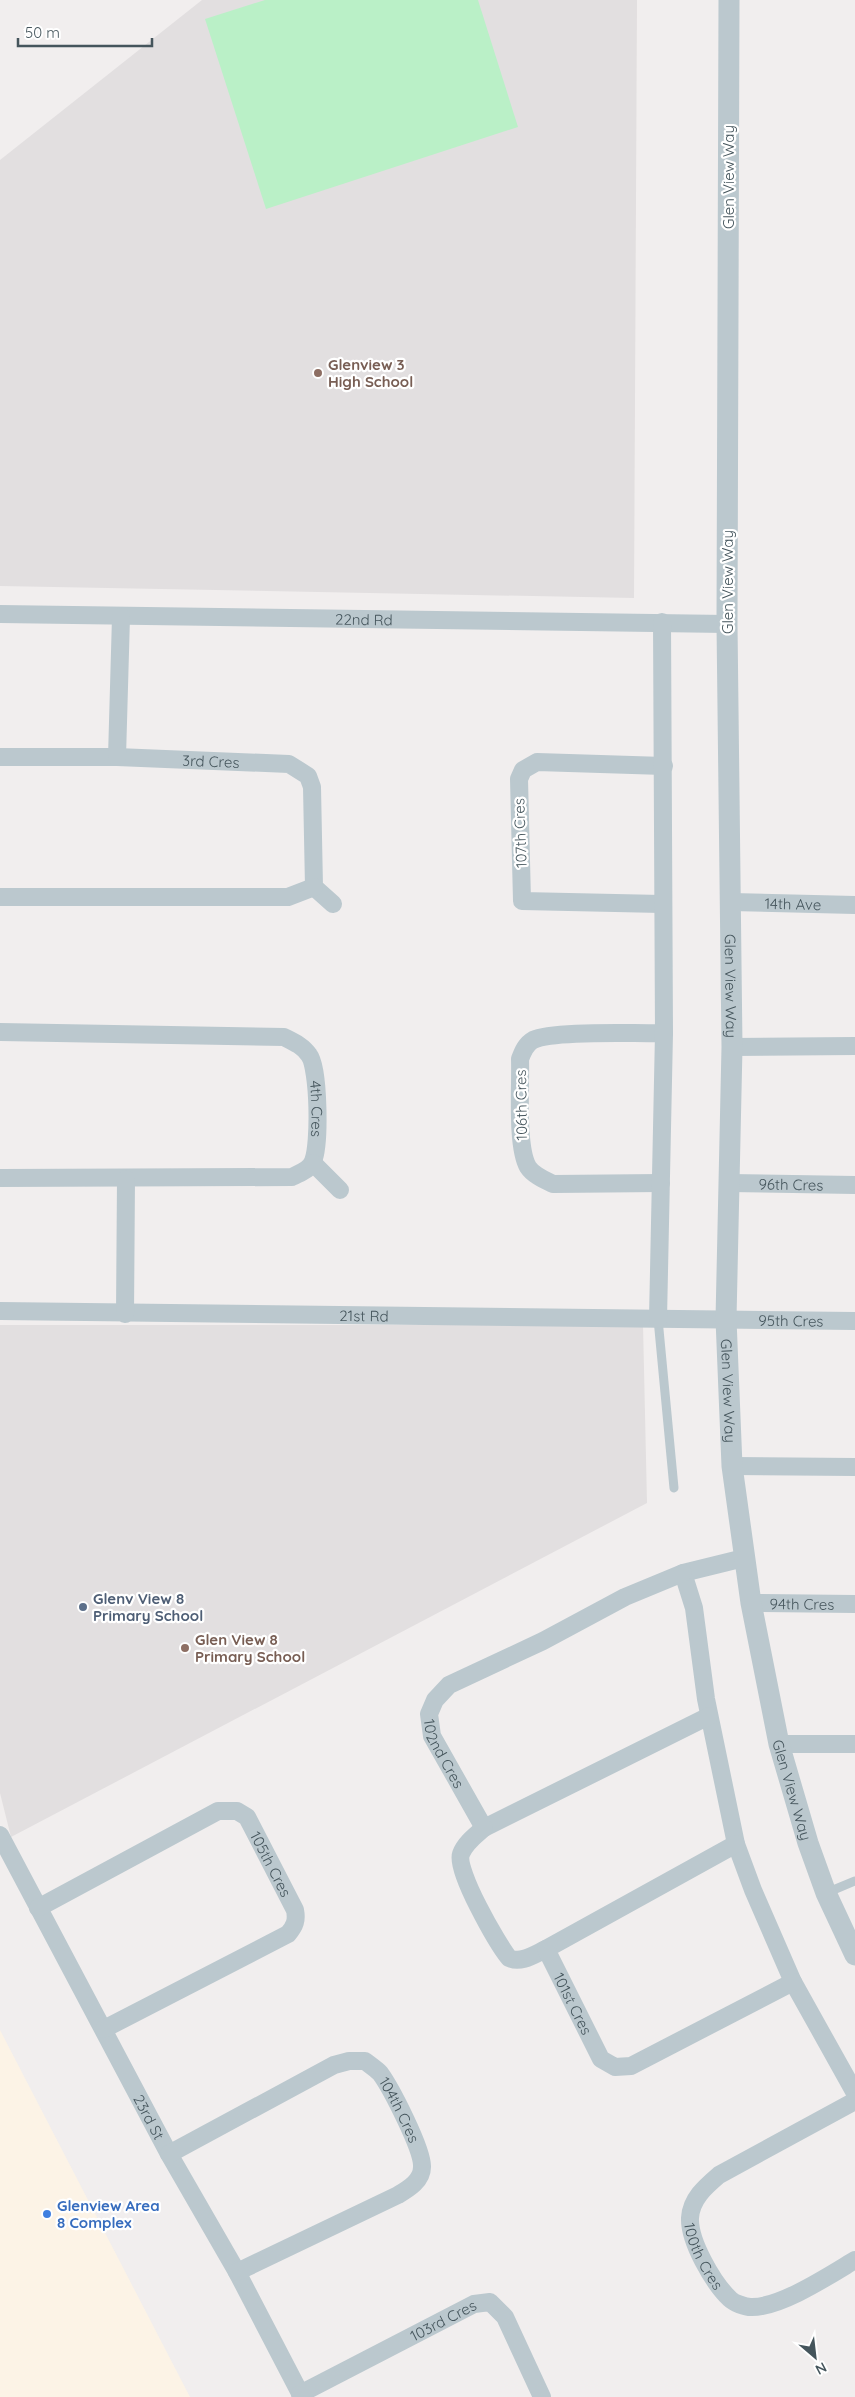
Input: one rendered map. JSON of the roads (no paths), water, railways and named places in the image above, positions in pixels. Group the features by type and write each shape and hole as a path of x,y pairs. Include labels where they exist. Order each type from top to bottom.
{"street":[{"name":"Glen View Way","path":"729,0 727,624 732,1047 726,1319 732,1466 751,1603 779,1744 808,1843 826,1893 855,1955"},
{"name":"22nd Rd","path":"0,614 727,624"},
{"path":"117,758 121,617"},
{"path":"658,1319 664,1033 662,622"},
{"name":"3rd Cres","path":"0,757 117,758 289,764 302,770 308,776 312,788 314,887"},
{"name":"107th Cres","path":"662,904 522,901 519,779 523,770 537,762 664,766"},
{"path":"0,897 288,898 314,887 333,904"},
{"name":"14th Ave","path":"731,902 855,905"},
{"name":"4th Cres","path":"0,1032 284,1037 301,1045 310,1056 316,1071 317,1143 313,1163"},
{"name":"106th Cres","path":"661,1183 553,1184 542,1179 529,1168 522,1152 520,1059 524,1048 532,1040 551,1035 664,1033"},
{"path":"732,1047 855,1046"},
{"path":"0,1178 292,1177 305,1171 313,1163 340,1190"},
{"path":"125,1314 126,1178"},
{"name":"96th Cres","path":"729,1183 855,1186"},
{"name":"21st Rd","path":"0,1311 125,1314 726,1319"},
{"name":"95th Cres","path":"726,1319 855,1321"},
{"path":"732,1466 855,1468"},
{"name":"102nd Cres","path":"484,1828 432,1736 429,1714 436,1700 449,1685 543,1641 625,1597 683,1573 744,1558"},
{"path":"683,1573 694,1608 709,1716 736,1844 753,1890 793,1982 855,2093"},
{"name":"94th Cres","path":"751,1603 855,1604"},
{"path":"709,1716 484,1828 460,1854 462,1872 509,1958 514,1961 522,1960 546,1949 736,1844"},
{"path":"779,1744 855,1744"},
{"name":"105th Cres","path":"38,1908 218,1811 237,1811 247,1817 295,1910 297,1919 293,1928 288,1934 104,2029"},
{"name":"23rd St","path":"0,1835 169,2154 237,2272 301,2396"},
{"name":"101st Cres","path":"546,1949 601,2059 615,2067 631,2066 793,1982"},
{"name":"104th Cres","path":"169,2154 334,2065 349,2061 365,2061 379,2073 419,2150 422,2168 415,2184 398,2195 237,2272"},
{"name":"100th Cres","path":"855,2101 719,2175 703,2188 694,2201 690,2218 692,2238 720,2288 731,2301 750,2307 771,2304 820,2281 855,2260"},
{"name":"103rd Cres","path":"301,2396 474,2304 490,2302 505,2317 542,2397"}],"lane":[{"path":"658,1319 674,1488"},
{"path":"826,1893 855,1881"}],"place":[{"name":"Glenview 3 High School","path":"318,373"},
{"name":"Glenv View 8 Primary School","path":"83,1607"},
{"name":"Glen View 8 Primary School","path":"185,1648"},
{"name":"Glenview Area 8 Complex","path":"47,2214"}]}
